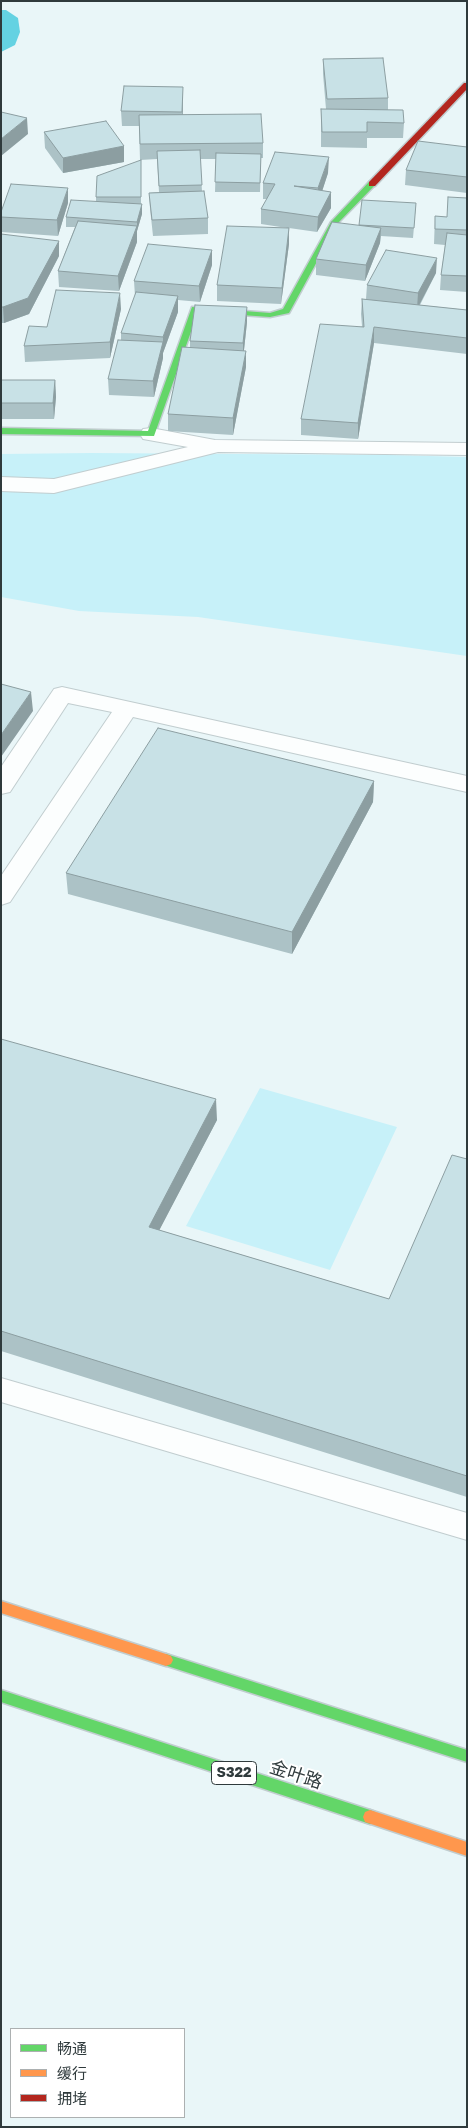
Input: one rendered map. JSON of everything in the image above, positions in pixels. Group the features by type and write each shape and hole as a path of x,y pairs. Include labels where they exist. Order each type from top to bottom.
{"street":[{"path":"151,434 195,308 270,315 286,311 335,222 446,110 467,85"},
{"path":"1,431 151,434 218,446 467,449"},
{"path":"1,484 54,486 218,446"},
{"path":"1,786 62,694 467,784"},
{"path":"1,896 127,708"},
{"path":"1,1390 467,1527"},
{"path":"1,1607 467,1756"},
{"name":"金叶路","path":"1,1696 467,1849"}],"shaded area":[{"path":"91,453 467,457 467,656 198,617 79,611 1,597 1,454"},
{"path":"260,1088 397,1127 330,1270 186,1226"}],"water":[{"path":"1,10 6,10 18,18 20,32 15,45 1,52"}],"building":[{"path":"383,58 388,98 327,99 323,59"},
{"path":"124,86 183,87 182,112 121,111"},
{"path":"321,109 403,110 404,123 367,122 367,132 322,132"},
{"path":"1,112 27,118 1,139"},
{"path":"261,114 263,143 140,144 139,115"},
{"path":"106,121 124,146 63,158 44,132"},
{"path":"418,141 467,147 467,177 406,170"},
{"path":"200,150 202,185 159,186 157,151"},
{"path":"275,152 329,157 318,188 294,186 331,192 318,217 261,209 275,184 263,183"},
{"path":"216,153 261,154 260,183 215,182"},
{"path":"141,160 141,197 96,197 97,176"},
{"path":"11,184 68,188 57,220 1,217"},
{"path":"204,191 208,218 152,220 149,193"},
{"path":"448,197 467,198 467,230 435,229 435,216 447,217"},
{"path":"71,200 142,204 137,222 66,217"},
{"path":"362,200 416,203 414,228 359,225"},
{"path":"78,221 137,226 118,276 58,271"},
{"path":"332,222 381,228 366,265 316,259"},
{"path":"227,226 289,228 282,288 217,285"},
{"path":"447,233 467,235 467,276 441,275"},
{"path":"1,234 59,241 28,298 3,307 1,307"},
{"path":"148,244 212,250 199,286 134,281"},
{"path":"386,250 437,258 418,293 367,285"},
{"path":"56,290 120,293 110,342 24,346 29,326 47,327"},
{"path":"136,292 178,296 163,337 121,333"},
{"path":"362,299 467,310 467,338 374,327 358,423 301,419 320,324 364,327"},
{"path":"195,305 247,307 243,343 190,341"},
{"path":"118,340 163,342 153,381 108,379"},
{"path":"182,347 246,351 233,418 168,414"},
{"path":"1,380 55,380 53,403 1,403"},
{"path":"1,684 31,692 1,735"},
{"path":"158,728 374,781 292,932 66,873"},
{"path":"1,1039 216,1099 149,1227 389,1299 452,1155 467,1159 467,1476 1,1331"}],"traffic: fast":[{"path":"1,431 151,434 195,309 270,315 286,311 335,222 372,184"},
{"path":"166,1660 467,1756"},
{"path":"1,1696 370,1817"}],"traffic: slow":[{"path":"1,1607 166,1660"},
{"path":"370,1817 467,1849"}],"traffic: jam":[{"path":"372,184 467,85"}]}
